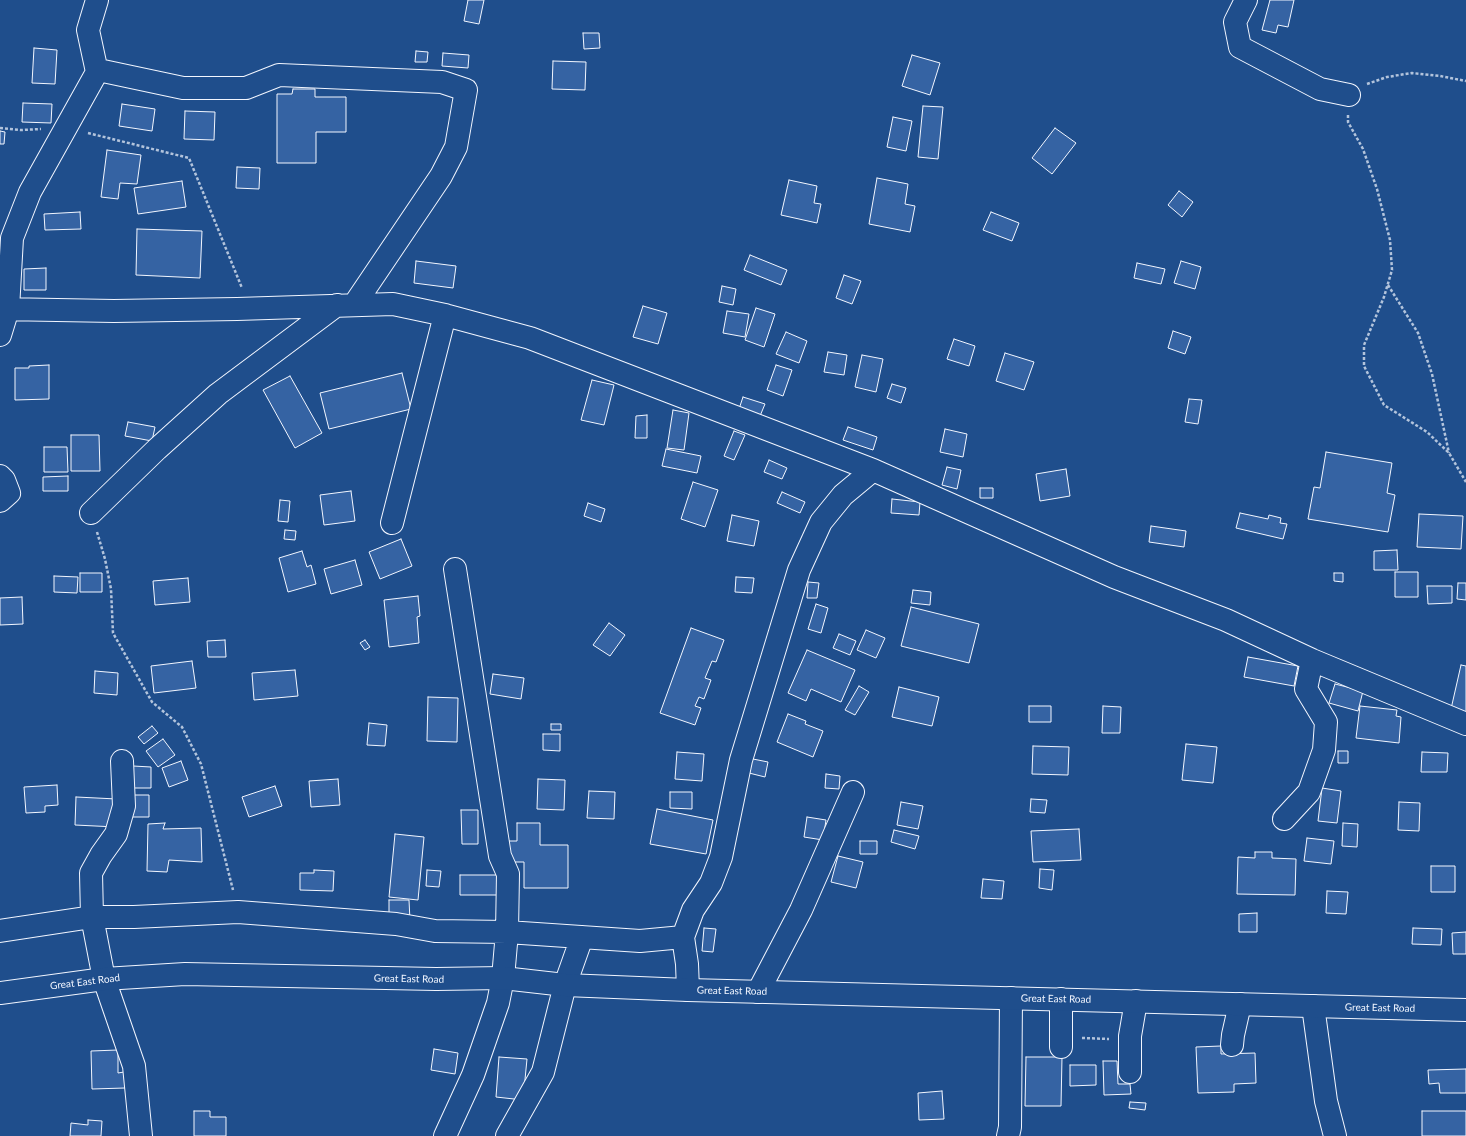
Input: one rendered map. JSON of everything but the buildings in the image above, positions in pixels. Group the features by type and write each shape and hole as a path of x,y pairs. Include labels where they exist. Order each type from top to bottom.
{"main road":[{"path":"0,335 12,238 30,192 97,72 88,30 97,0"},
{"path":"1246,0 1235,22 1240,47 1320,89 1350,95"},
{"path":"91,513 157,449 218,394 346,305 441,176 456,147 466,90 442,82 279,75 246,88 183,88 103,70 97,72"},
{"path":"4,309 114,311 251,309 393,304 530,338 873,470 1114,577 1226,620 1312,660 1466,724"},
{"path":"392,523 445,316"},
{"path":"688,990 687,964 683,937 693,910 711,883 721,857 741,760 799,570 821,522 843,495 873,470"},
{"path":"0,476 4,480 9,493 0,501"},
{"path":"445,1136 473,1075 498,1003 503,978 507,932 508,874 500,856 454,569"},
{"path":"1284,819 1309,792 1324,750 1326,722 1306,689 1312,660"},
{"path":"122,762 124,806 116,834 101,855 91,873 92,917 104,979 134,1066 141,1136"},
{"path":"758,992 801,910 853,792"},
{"path":"0,931 92,917 134,917 238,912 396,924 435,931 507,932 640,941 683,937"},
{"path":"507,1136 544,1072 564,984 582,937"},
{"name":"Great East Road","path":"0,993 104,979 185,974 436,980 503,978 564,984 688,990 1466,1010"},
{"path":"1008,1136 1010,1127 1011,998"},
{"path":"1061,999 1061,1043"},
{"path":"1130,1072 1130,1040 1136,1001"},
{"path":"1232,1045 1240,1004"},
{"path":"1313,1006 1326,1101 1335,1136"}],"path":[{"path":"1466,81 1412,73 1387,77 1360,87 1350,95 1348,122 1363,149 1377,189 1390,240 1392,270 1388,285 1364,345 1364,366 1384,405 1428,432 1449,453 1466,482"},
{"path":"0,128 21,130 66,128 189,158 251,309"},
{"path":"1388,285 1418,333 1432,374 1449,453"},
{"path":"91,513 106,559 111,589 113,632 152,702 182,727 201,764 238,912"},
{"path":"1061,1043 1095,1038 1130,1040"}]}
